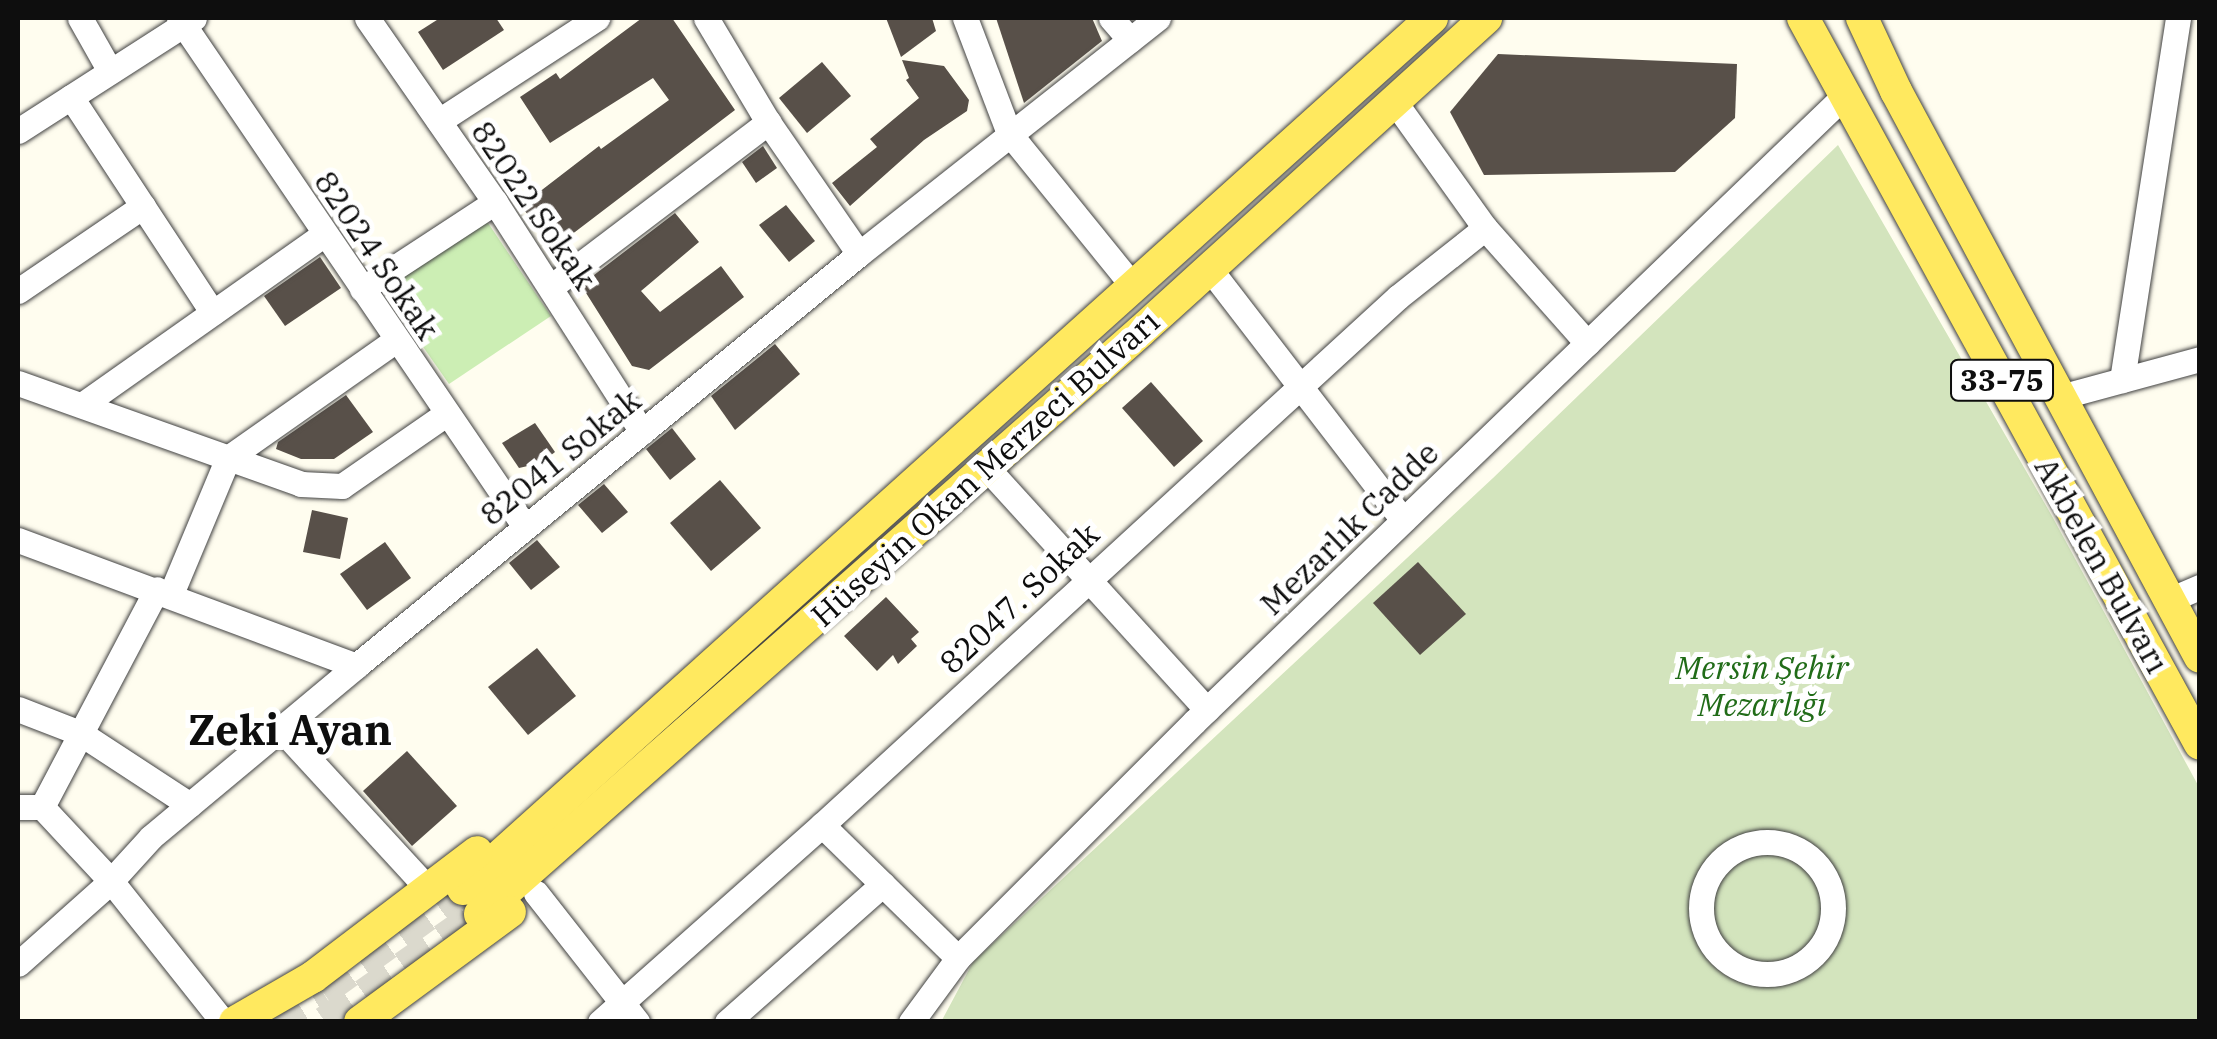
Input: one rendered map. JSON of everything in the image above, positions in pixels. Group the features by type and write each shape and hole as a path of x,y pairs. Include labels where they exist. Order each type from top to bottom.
{"main road":[{"name":"Hüseyin Okan Merzeci Bulvarı","path":"472,902 1132,285 1432,18"},
{"name":"Hüseyin Okan Merzeci Bulvarı","path":"552,830 986,468 1486,18"},
{"name":"Akbelen Bulvarı","path":"1803,18 2200,744"},
{"name":"Akbelen Bulvarı","path":"1862,18 1896,91 2200,656"},
{"path":"235,1022 313,977 494,839 552,830 536,894 360,1022"}],"street":[{"path":"80,18 110,71"},
{"name":"82022 Sokak","path":"367,18 495,202 642,432"},
{"path":"439,121 597,18"},
{"path":"706,18 768,122 859,254"},
{"path":"965,18 1009,133 1132,285"},
{"path":"1111,18 1130,40"},
{"name":"82041 Sokak","path":"18,964 111,881 151,838 356,666 859,254 1158,18"},
{"path":"2122,380 2178,18"},
{"path":"18,131 186,20"},
{"name":"82024 Sokak","path":"186,20 323,235 525,527"},
{"name":"Mezarlık Cadde","path":"911,1022 958,958 1206,710 1846,94"},
{"path":"71,96 213,313"},
{"path":"1394,102 1485,228 1588,342"},
{"path":"551,287 768,122"},
{"path":"362,289 495,202"},
{"path":"18,291 143,206"},
{"name":"82047. Sokak","path":"600,1022 630,1013 822,825 1086,579 1398,297 1485,228"},
{"path":"82,406 323,235"},
{"path":"1210,268 1403,520"},
{"path":"224,1022 111,881 30,807 80,733 164,592 228,458 396,340"},
{"path":"2060,396 2200,360"},
{"path":"18,383 301,484 342,486 446,414"},
{"path":"986,468 1206,710"},
{"path":"18,540 356,666"},
{"path":"2169,600 2200,587"},
{"path":"18,709 80,733 190,806"},
{"path":"282,730 428,890"},
{"path":"822,825 958,958"},
{"path":"1758,842 1780,843 1801,851 1818,866 1829,884 1834,906 1826,938 1805,963 1785,972 1753,972 1724,959 1710,942 1702,922 1703,890 1718,862 1736,849 1758,842"},
{"path":"727,1022 883,884"},
{"path":"536,894 630,1013"}],"green space":[{"name":"Mersin Şehir Mezarlığı","path":"1838,145 2052,516 2199,787 2199,1021 941,1022 973,962 1493,478"},
{"path":"486,220 551,316 449,384 384,291"}],"building":[{"path":"440,18 496,18 504,30 443,70 418,32"},
{"path":"642,18 672,18 735,110 554,248 521,206 599,146 601,149 669,100 653,78 550,143 520,97 556,73 560,79"},
{"path":"886,18 932,18 936,31 901,57"},
{"path":"996,18 1092,18 1102,41 1024,103"},
{"path":"1498,54 1737,64 1735,118 1675,172 1484,175 1450,112"},
{"path":"902,60 944,66 969,100 967,111 924,140 850,206 832,183 877,147 870,139 919,98 906,80 909,78"},
{"path":"822,62 851,96 807,133 779,98"},
{"path":"763,146 777,168 756,183 742,162"},
{"path":"786,205 815,241 789,262 759,225"},
{"path":"675,213 699,242 641,291 660,312 721,266 744,297 649,370 632,366 581,285"},
{"path":"320,257 341,288 285,326 264,296"},
{"path":"775,344 800,374 735,430 711,396"},
{"path":"1151,382 1203,441 1174,467 1122,408"},
{"path":"346,395 373,432 334,459 301,459 276,449 278,442"},
{"path":"535,423 555,452 541,463 519,468 502,443"},
{"path":"672,428 696,459 670,480 646,449"},
{"path":"720,480 761,528 711,571 670,523"},
{"path":"604,484 628,512 602,533 578,505"},
{"path":"312,510 348,518 340,559 303,552"},
{"path":"537,540 560,567 531,590 509,563"},
{"path":"385,542 411,578 367,610 340,574"},
{"path":"1418,562 1466,614 1420,655 1373,603"},
{"path":"886,597 919,632 911,639 917,646 898,664 893,655 877,671 844,636"},
{"path":"537,648 576,696 528,735 488,687"},
{"path":"407,751 457,806 412,846 363,791"}],"tunnel":[{"path":"272,1022 322,991 463,889"},
{"path":"325,1022 480,914"}],"district":[{"name":"Zeki Ayan","path":"290,730"}]}
